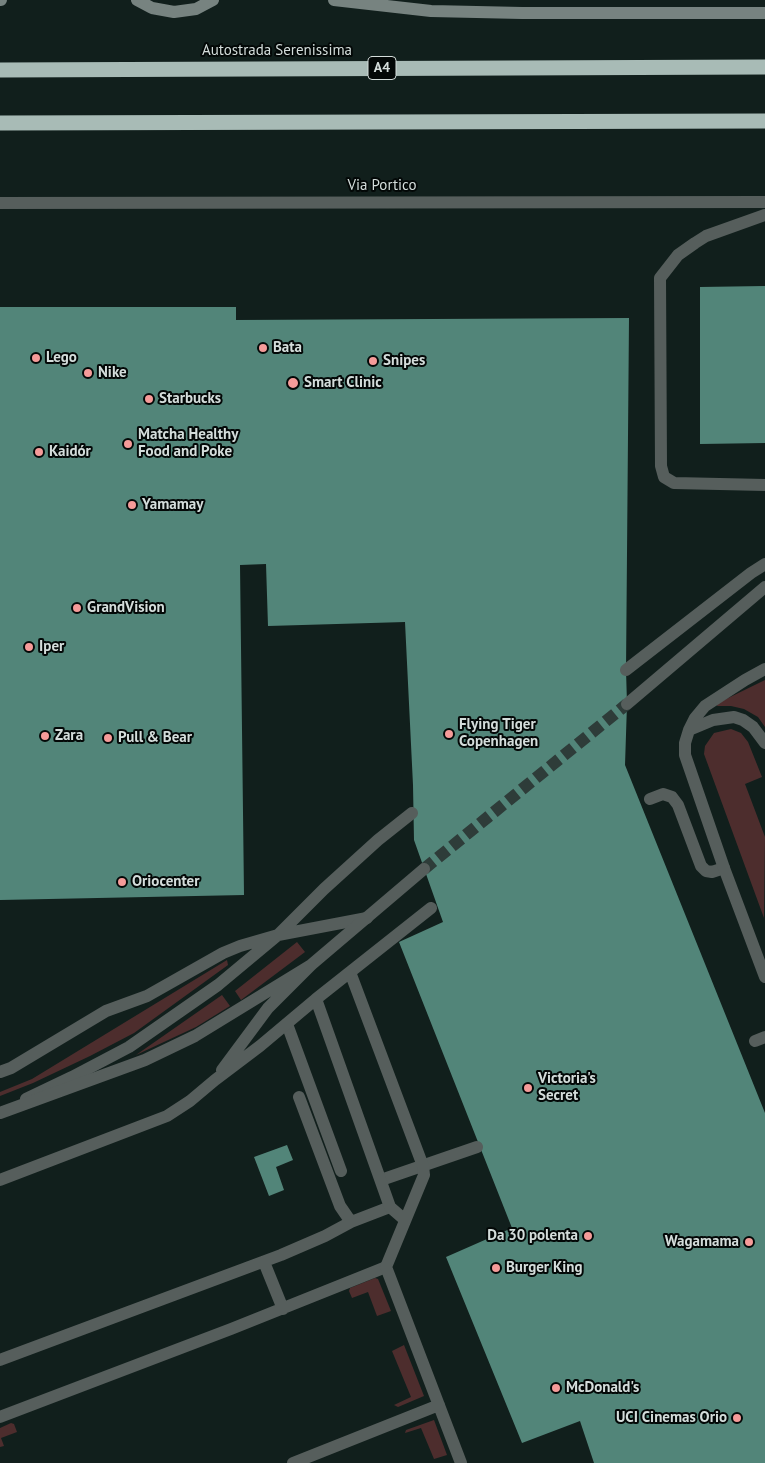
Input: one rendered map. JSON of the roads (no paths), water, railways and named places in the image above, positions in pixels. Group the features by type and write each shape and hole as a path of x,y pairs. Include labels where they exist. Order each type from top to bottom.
{"highway":[{"name":"Autostrada Serenissima","path":"0,70 765,67"},
{"path":"0,123 765,121"}],"main road":[{"path":"137,0 152,8 174,12 196,9 213,0"},
{"path":"334,0 431,11 503,13 765,13"}],"street":[{"name":"Via Portico","path":"0,203 765,202"},
{"path":"759,217 706,236 678,254 660,278 661,466 664,477 674,483 765,485"},
{"path":"626,670 765,564"},
{"path":"627,704 765,587"},
{"path":"765,670 745,680 705,706 695,718 685,743 685,755 688,766 765,977"},
{"path":"689,730 713,720 734,717 743,720 753,727 765,743"},
{"path":"650,799 663,794 672,797 678,805 700,866 706,871 712,872 724,868"},
{"path":"0,1113 129,1047 218,985 278,935 324,889 378,840 412,813"},
{"path":"214,1080 245,1036 268,1008 311,965 424,870"},
{"path":"0,1180 167,1116 190,1101 431,908"},
{"path":"0,1072 11,1068 106,1011 148,996 223,953 278,935 367,918"},
{"path":"0,1113 154,1056 195,1036 311,965"},
{"path":"350,972 423,1166 424,1175 386,1267 462,1463"},
{"path":"316,999 390,1208 405,1220"},
{"path":"287,1024 341,1171"},
{"path":"299,1097 340,1206 351,1222"},
{"path":"381,1180 477,1147"},
{"path":"0,1360 264,1262 325,1236 351,1222 390,1208"},
{"path":"264,1262 283,1308"},
{"path":"0,1416 386,1267"},
{"path":"293,1463 439,1405"}],"tunnel":[{"path":"424,869 627,704"}],"place":[{"name":"Bata","path":"263,348"},
{"name":"Lego","path":"36,358"},
{"name":"Snipes","path":"373,361"},
{"name":"Nike","path":"88,373"},
{"name":"Smart Clinic","path":"293,383"},
{"name":"Starbucks","path":"149,399"},
{"name":"Matcha Healthy Food and Poke","path":"128,444"},
{"name":"Kaidór","path":"39,452"},
{"name":"Yamamay","path":"132,505"},
{"name":"GrandVision","path":"77,608"},
{"name":"Iper","path":"29,647"},
{"name":"Flying Tiger Copenhagen","path":"449,734"},
{"name":"Zara","path":"45,736"},
{"name":"Pull & Bear","path":"108,738"},
{"name":"Oriocenter","path":"122,882"},
{"name":"Victoria's Secret","path":"528,1088"},
{"name":"Da 30 polenta","path":"588,1236"},
{"name":"Wagamama","path":"749,1242"},
{"name":"Burger King","path":"496,1268"},
{"name":"McDonald's","path":"556,1388"},
{"name":"UCI Cinemas Orio","path":"737,1418"}]}
